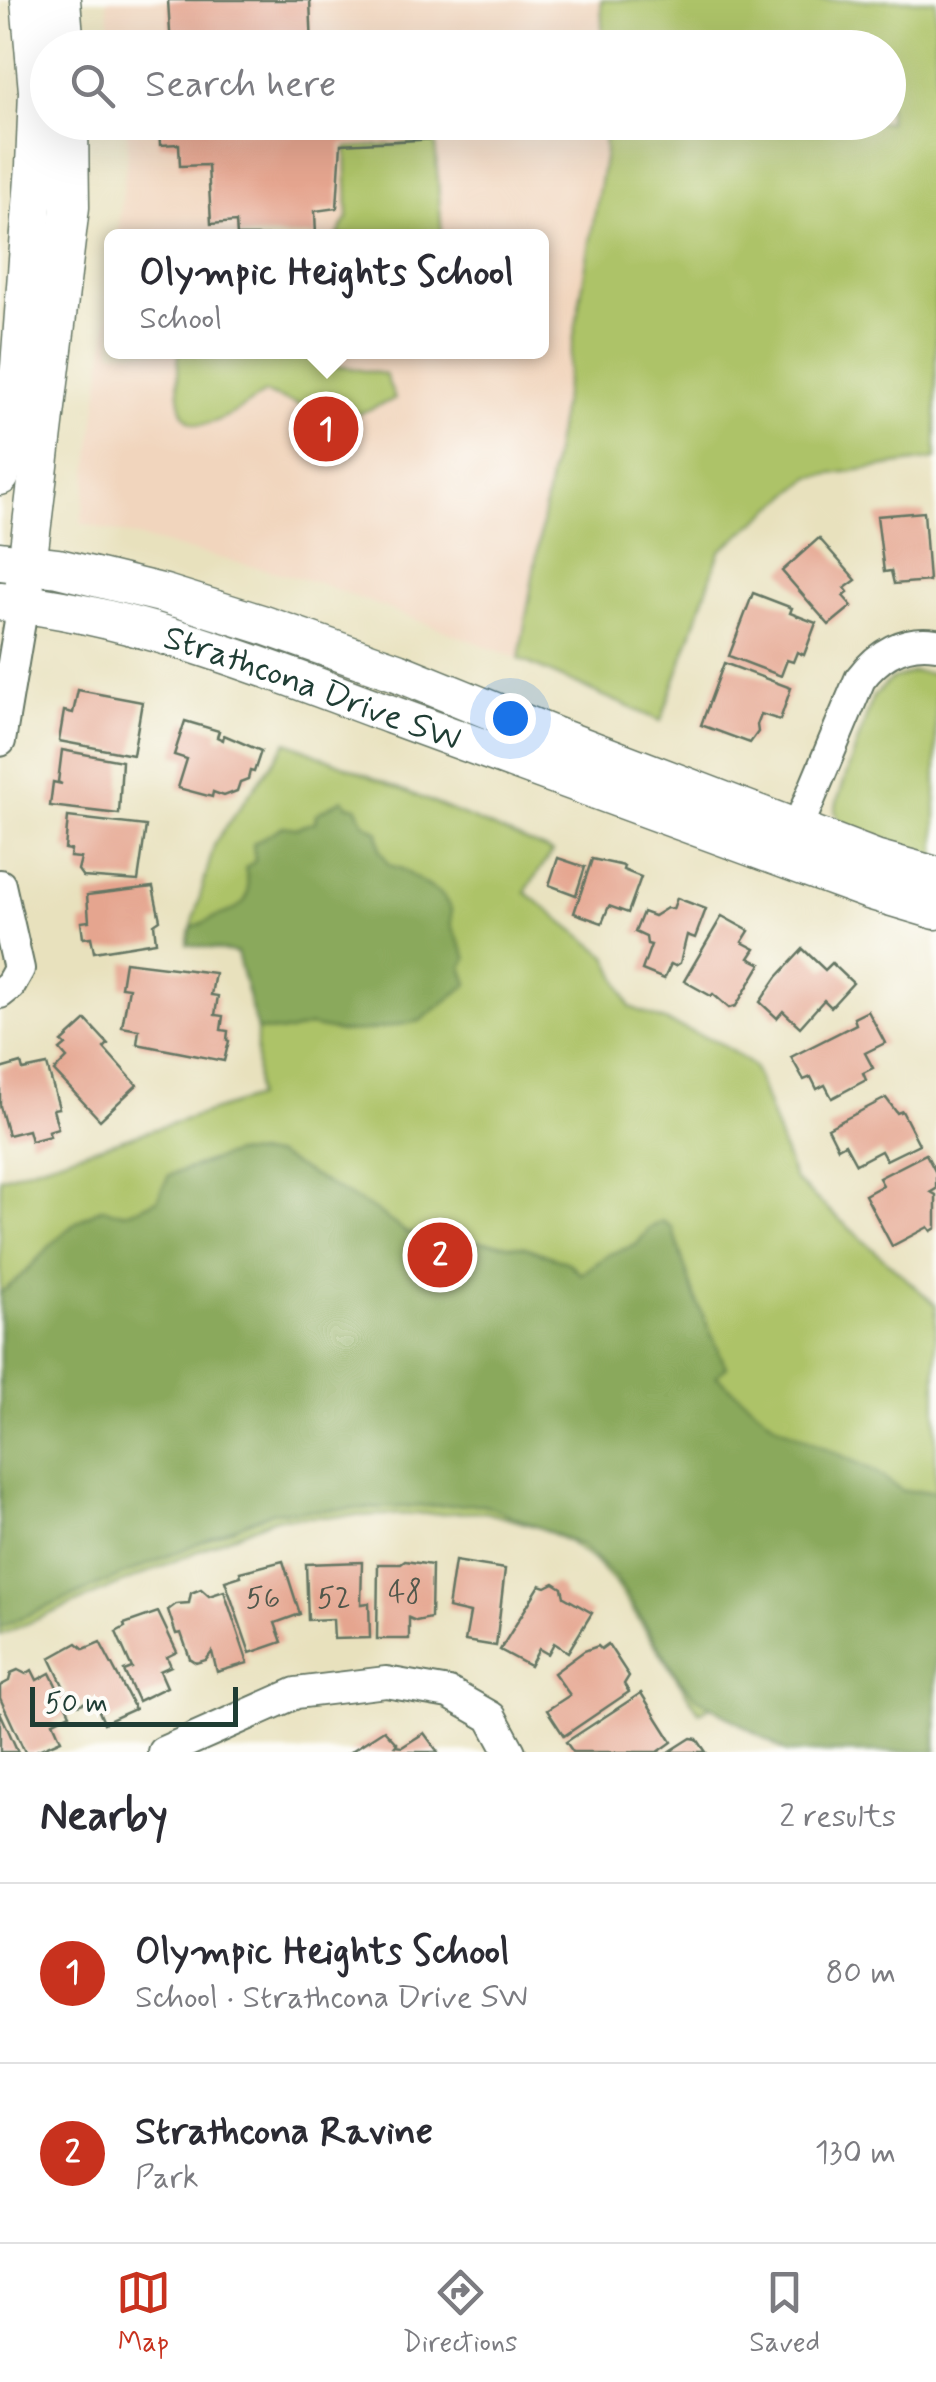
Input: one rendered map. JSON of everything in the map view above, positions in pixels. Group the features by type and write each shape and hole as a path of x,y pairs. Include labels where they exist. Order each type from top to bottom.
{"street":[{"path":"30,0 33,30"},
{"path":"61,0 64,30"},
{"path":"0,476 20,367 35,140"},
{"path":"0,741 14,563 70,207 69,140"},
{"path":"0,408 20,367"},
{"name":"Strathcona Drive SW","path":"14,563 58,568 165,594 261,624 397,672 875,859 936,876"},
{"name":"Strathcona Drive SW","path":"11,602 116,624 264,668 869,890 936,910"},
{"path":"798,828 860,679 870,666 896,648 936,644"},
{"path":"0,885 19,968 10,985 0,992"},
{"path":"163,1752 296,1693 386,1682 449,1692 491,1716 510,1752"}],"shaded area":[{"path":"106,0 601,0 602,30 110,30"},
{"path":"127,140 605,140 519,659 319,583 81,523 104,353 104,359 549,359 549,229 119,229"}],"green space":[{"path":"601,0 936,0 936,459 811,477 720,551 661,721 519,659 605,140 906,140 906,30 602,30"},
{"path":"435,141 441,229 341,229 348,218 346,148"},
{"path":"179,359 324,359 331,365 385,374 395,399 343,420 265,393 224,418 195,424 186,418 180,404"},
{"path":"913,672 936,674 936,859 928,860 842,827 835,811 873,697 890,680"},
{"path":"287,742 552,852 525,892 607,956 630,1007 722,1044 754,1067 794,1179 936,1305 936,1752 787,1752 710,1706 699,1712 614,1582 595,1562 541,1528 485,1512 275,1518 0,1635 0,1178 256,1097 257,1030 237,953 187,944 215,842"},
{"path":"343,799 347,805 357,807 363,822 378,832 380,850 389,865 442,895 451,909 451,925 467,958 462,967 468,984 420,1021 366,1031 340,1032 309,1026 289,1032 257,1030 237,953 187,944 192,927 232,911 243,902 248,892 245,868 255,861 253,844 283,826 296,828 315,822 316,814"},
{"path":"234,1153 276,1155 373,1209 407,1233 525,1247 569,1263 581,1274 610,1254 636,1245 662,1221 672,1227 694,1295 726,1367 716,1376 776,1425 871,1469 903,1491 936,1491 936,1752 787,1752 696,1697 680,1680 616,1578 581,1545 483,1504 272,1512 0,1627 0,1293 62,1234 89,1215 104,1208 125,1212 144,1206 157,1200 169,1175"}],"building":[{"path":"168,0 310,0 311,30 170,30"},
{"path":"160,140 417,140 341,144 337,208 315,211 316,229 236,229 236,222 211,224 208,165 180,166 179,144 160,145"},
{"path":"924,512 929,581 894,584 891,571 884,572 877,516"},
{"path":"819,538 856,580 845,588 848,592 843,596 852,606 829,625 782,571"},
{"path":"753,593 792,608 790,613 816,623 804,655 797,652 793,662 787,660 781,676 729,656"},
{"path":"724,663 791,688 780,720 761,714 758,732 750,743 701,725"},
{"path":"78,690 142,702 133,755 59,741 64,711 73,713"},
{"path":"185,721 219,731 217,737 223,740 224,735 261,751 254,772 250,771 248,779 240,782 237,791 224,796 213,792 212,797 178,788 187,759 174,755"},
{"path":"62,750 122,761 119,814 50,806 53,782 62,784 58,782"},
{"path":"68,817 146,826 138,881 83,877 78,870 81,858 70,857 71,850 65,849"},
{"path":"558,858 585,867 576,895 549,885"},
{"path":"592,859 624,866 623,870 641,877 628,913 609,906 602,923 574,913"},
{"path":"153,887 160,920 154,924 156,942 94,952 91,937 83,938 81,922 89,921 87,895"},
{"path":"677,898 706,909 695,938 687,935 680,963 671,964 664,979 642,970 651,945 646,937 635,932 643,912 654,916 667,908 673,909"},
{"path":"722,916 749,931 742,942 755,949 749,958 761,964 736,1006 729,1008 713,994 684,981"},
{"path":"803,949 825,970 832,963 853,983 831,1007 824,1000 800,1027 783,1011 777,1018 760,1002"},
{"path":"125,962 215,973 211,995 218,996 215,1015 223,1016 221,1030 228,1031 224,1061 137,1044 139,1030 122,1027 129,988 121,987"},
{"path":"868,1011 885,1043 865,1053 873,1068 863,1073 866,1080 832,1098 825,1085 817,1089 811,1077 804,1080 791,1057 856,1024 854,1018"},
{"path":"86,1020 108,1044 104,1048 137,1085 100,1120 54,1071 67,1058 60,1050 66,1045 62,1042"},
{"path":"21,1063 23,1070 47,1065 59,1108 53,1109 58,1128 48,1131 50,1136 31,1141 28,1130 8,1135 0,1106 0,1069"},
{"path":"886,1098 897,1113 902,1111 919,1144 886,1160 881,1151 856,1164 845,1144 838,1148 828,1128"},
{"path":"926,1154 936,1173 936,1189 931,1192 936,1195 936,1228 931,1231 928,1227 892,1246 865,1195 883,1185 879,1178"},
{"path":"283,1561 300,1614 275,1623 282,1642 250,1653 225,1581 241,1576 240,1572"},
{"path":"405,1561 432,1565 431,1618 409,1618 409,1639 377,1639 378,1564"},
{"path":"455,1561 505,1569 496,1646 465,1641 470,1613 448,1608"},
{"path":"362,1562 361,1604 369,1603 370,1638 334,1639 333,1619 308,1620 306,1564"},
{"path":"554,1583 562,1588 564,1597 592,1613 568,1652 554,1643 548,1654 539,1649 530,1666 500,1650 540,1585"},
{"path":"201,1589 209,1596 224,1591 248,1663 217,1672 212,1652 206,1660 196,1663 190,1659 168,1610 176,1604 189,1603 191,1593"},
{"path":"158,1612 177,1652 167,1657 171,1666 160,1671 167,1687 138,1701 124,1671 132,1668 116,1632 124,1624"},
{"path":"100,1642 135,1709 104,1723 94,1699 78,1705 71,1702 50,1658 77,1643 84,1649"},
{"path":"608,1644 629,1676 624,1684 629,1692 564,1736 547,1710 570,1695 554,1673 584,1651"},
{"path":"18,1670 26,1674 32,1670 37,1680 50,1673 70,1714 53,1722 61,1740 34,1752 25,1752 0,1698 0,1686"},
{"path":"641,1693 672,1742 658,1752 573,1752 566,1742"},
{"path":"0,1712 18,1752 0,1752"},
{"path":"384,1730 395,1746 402,1747 424,1733 438,1752 350,1752"},
{"path":"691,1738 697,1739 706,1752 669,1752"}],"place":[{"name":"Olympic Heights School","path":"326,429"},
{"name":"Strathcona Ravine","path":"440,1255"}]}
